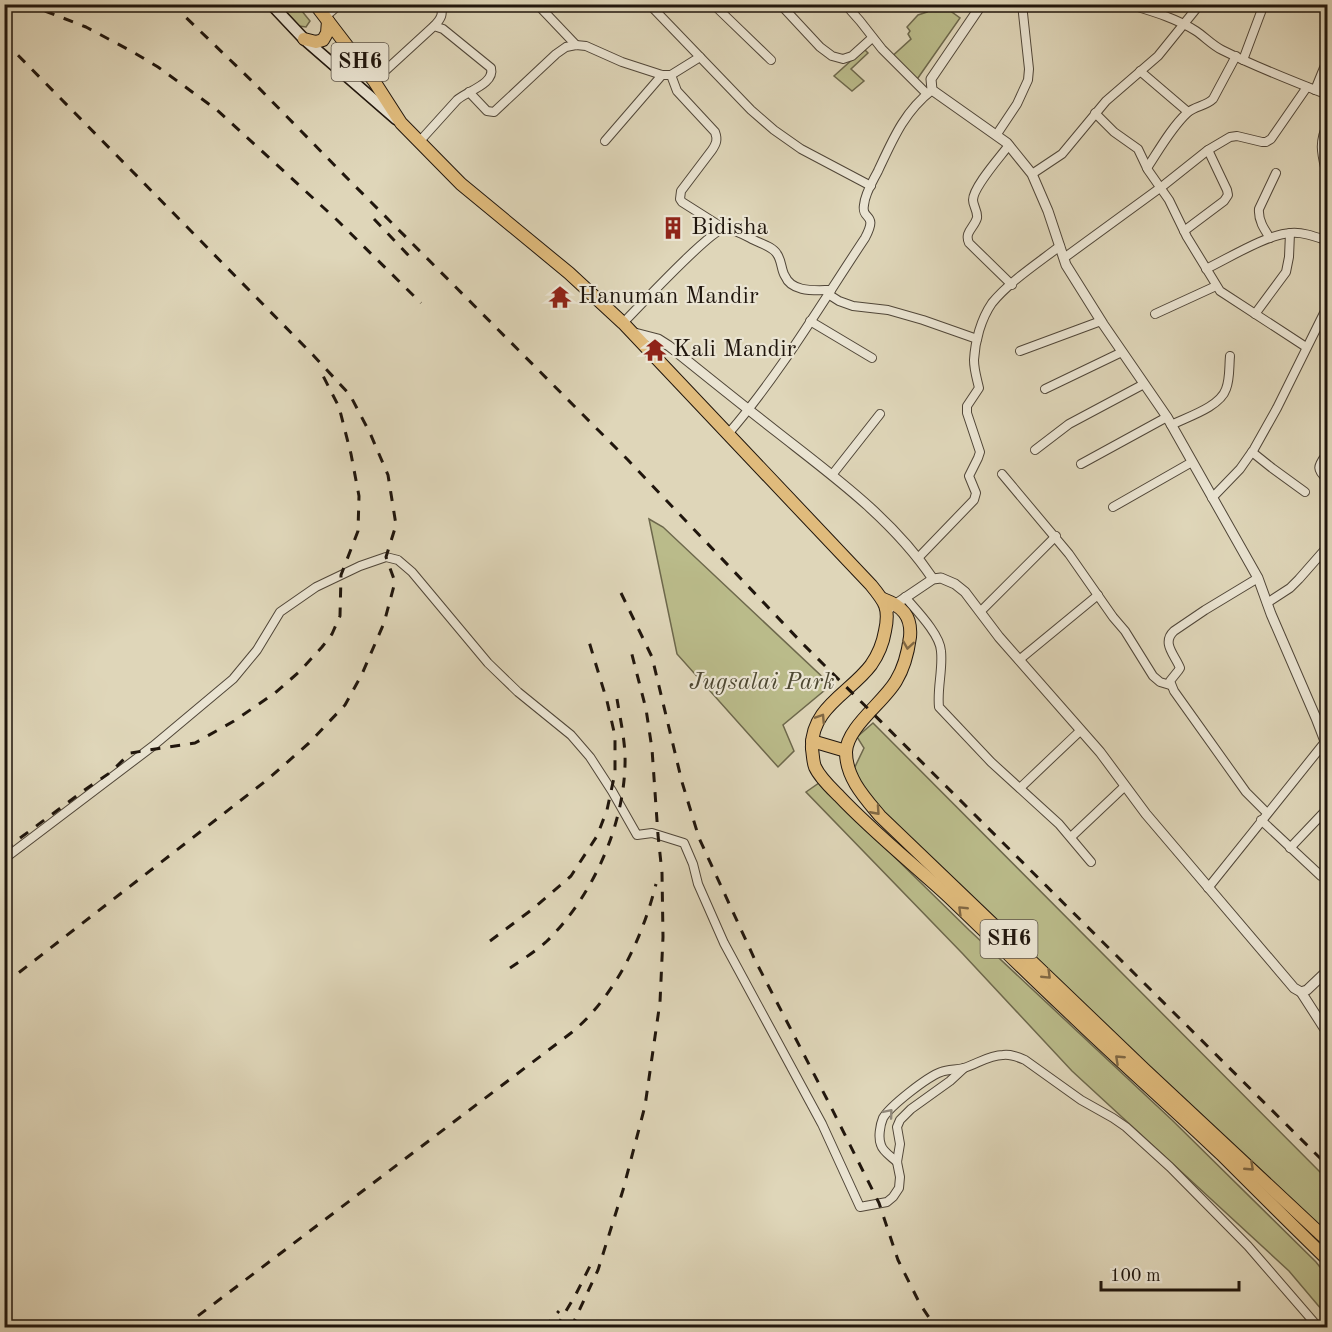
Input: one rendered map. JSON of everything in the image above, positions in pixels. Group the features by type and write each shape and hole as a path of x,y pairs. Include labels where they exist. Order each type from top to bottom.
{"main road":[{"path":"271,4 304,39 400,123"},
{"name":"SH6","path":"315,4 374,81 400,123 461,184 569,273 627,327 871,585 893,602 905,615 909,622 910,633 904,663 891,688 849,739 846,751 851,777 863,796 880,816 1328,1241"},
{"path":"304,39 316,42 323,40 327,33 327,19"},
{"path":"846,751 812,741 814,729 820,718 866,670 879,651 893,602"},
{"name":"SH6","path":"812,741 815,768 845,803 949,897 1212,1146 1328,1260"}],"street":[{"path":"327,19 340,4"},
{"path":"374,81 440,19 442,13 440,4"},
{"path":"537,4 576,45"},
{"path":"649,4 751,110 774,130 808,153 871,186"},
{"path":"713,4 771,60"},
{"path":"780,4 820,47 832,56 843,59 852,56 872,38"},
{"path":"845,4 872,38 929,92 997,135 1009,145 1032,174 1066,265 1169,421 1257,579 1316,718 1326,746 1261,820 1208,888"},
{"path":"728,434 749,410 870,229 872,223 863,210 864,202 903,119 913,106 929,92 931,79 982,4"},
{"path":"997,135 1017,104 1028,80 1029,69 1022,4"},
{"path":"1128,4 1153,11 1185,25 1219,49 1328,95"},
{"path":"1032,174 1062,154 1106,101 1158,56 1200,4"},
{"path":"1147,168 1188,112 1213,99 1239,58 1264,4"},
{"path":"420,142 457,100 479,88 493,72 443,29 434,26"},
{"path":"469,92 487,111 494,112 556,54 566,47 576,45 586,46 622,62 662,75 671,75 700,57"},
{"path":"1064,258 1208,150 1230,137 1237,136 1266,142 1271,139 1311,88 1328,57"},
{"path":"1140,71 1188,112"},
{"path":"605,141 662,75"},
{"path":"671,75 677,91 715,132 717,138 712,150 681,191 680,200 682,202 723,228 771,248 777,254 787,281 795,287 829,292 839,301 853,306 888,310 977,339"},
{"path":"1095,113 1114,132 1138,149 1216,286 1226,296 1306,347"},
{"path":"1328,123 1321,141 1328,180"},
{"path":"1009,145 989,170 973,197 977,217 967,234 967,239 1011,285"},
{"path":"1184,231 1224,201 1228,195 1208,150"},
{"path":"1270,238 1258,215 1276,173"},
{"path":"723,228 693,252 627,327 658,339 832,476 894,530 918,557 933,579"},
{"path":"1206,269 1270,238 1290,233 1328,241"},
{"path":"1255,314 1286,272 1290,233"},
{"path":"918,557 974,500 976,493 969,476 980,452 967,414 967,406 979,388 974,361 982,321 990,307 1011,285 1060,246"},
{"path":"1155,314 1216,286"},
{"path":"1212,498 1240,469 1252,452 1277,408 1328,305"},
{"path":"810,321 872,358"},
{"path":"1020,351 1101,321"},
{"path":"1045,389 1122,352"},
{"path":"1081,464 1169,421 1217,402 1224,394 1228,383 1230,356"},
{"path":"1035,450 1069,424 1144,384"},
{"path":"832,476 880,414"},
{"path":"1252,452 1305,492"},
{"path":"1328,452 1319,469 1328,480"},
{"path":"1113,507 1192,462"},
{"path":"1002,474 1056,536 1125,631 1154,676 1160,682 1170,685 1246,792 1267,813"},
{"path":"981,611 1056,536"},
{"path":"1267,603 1290,588 1328,546"},
{"path":"4,860 153,746 233,679 257,650 280,612 316,587 360,566 386,557 398,560 412,572 488,663 518,692 571,735 590,757 637,835 652,833 684,843 698,884 724,942 822,1124 860,1207 887,1202 893,1197 899,1188 900,1177 897,1162 900,1144 897,1126 900,1120 964,1068"},
{"path":"1091,862 1059,824 991,762 939,707 941,651 939,643 928,625 893,602 933,579 955,584 965,592 999,637 1100,752 1146,814 1208,888 1294,988 1301,992 1328,1034"},
{"path":"1170,685 1171,678 1180,668 1169,646 1170,635 1205,610 1257,579"},
{"path":"1019,660 1098,595"},
{"path":"1020,788 1080,730"},
{"path":"1071,837 1125,786"},
{"path":"1290,848 1328,808"},
{"path":"1261,820 1321,876"},
{"path":"1301,992 1307,990 1328,970"},
{"path":"897,1162 880,1144 881,1125 885,1115 925,1080 942,1071 964,1068 994,1056 1006,1054 1016,1056 1126,1127 1170,1167 1248,1246 1319,1328"}],"green space":[{"path":"279,5 297,5 310,21 306,27 299,26"},
{"path":"934,5 942,5 960,18 913,85 888,60 911,39 907,27 918,15 927,12"},
{"path":"864,49 868,53 851,69 864,81 852,91 834,76"},
{"name":"Jugsalai Park","path":"649,519 663,527 831,685 783,725 794,751 778,767 677,654"},
{"path":"873,723 1327,1179 1327,1239 876,806 852,773 864,748 857,737"},
{"path":"819,783 969,930 1172,1120 1316,1262 1327,1276 1327,1316 1289,1271 1072,1071 962,953 806,792"}],"railway":[{"path":"172,4 253,82 628,460 802,643 1328,1166"},
{"path":"45,11 86,27 133,52 158,67 217,110 337,220 421,303"},
{"path":"4,41 350,395 388,475 396,525 386,557 395,582 384,623 362,674 345,705 309,743 267,780 17,974"},
{"path":"374,219 409,256"},
{"path":"4,850 111,772 130,753 195,743 234,721 275,693 299,672 332,634 340,616 341,575 358,531 359,496 339,407 319,368"},
{"path":"621,593 652,657 682,782 699,838 755,960 879,1203 898,1260 920,1304 936,1328"},
{"path":"490,941 534,908 571,876 597,836 607,810 615,773 615,736 587,635"},
{"path":"571,1328 598,1270 623,1190 645,1106 660,1002 663,937 662,873 652,749 646,709 630,647"},
{"path":"510,968 543,945 564,922 593,879 614,830 624,779 625,754 617,699"},
{"path":"182,1328 581,1024 603,1000 623,969 639,936 656,884"},
{"path":"556,1328 591,1264"},
{"path":"544,1328 559,1311"}],"place":[{"name":"Bidisha","path":"673,228"},
{"name":"Hanuman Mandir","path":"560,297"},
{"name":"Kali Mandir","path":"655,350"}]}
